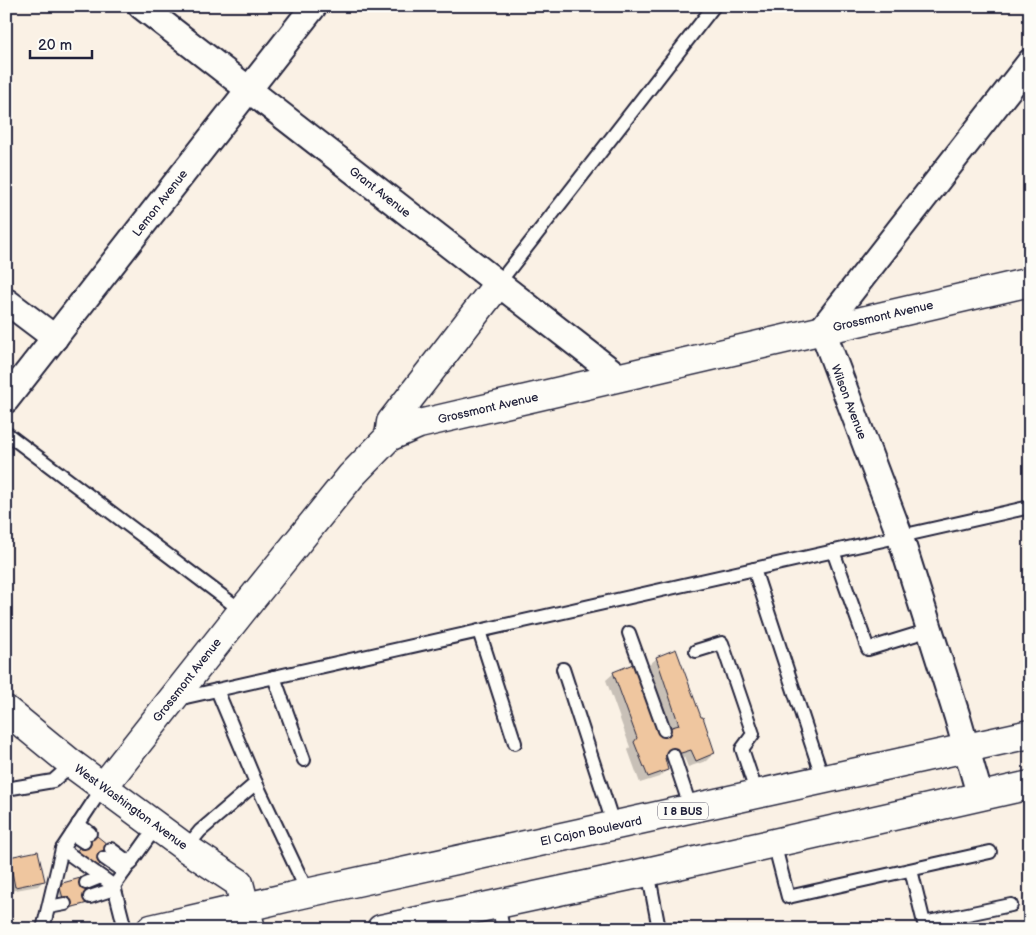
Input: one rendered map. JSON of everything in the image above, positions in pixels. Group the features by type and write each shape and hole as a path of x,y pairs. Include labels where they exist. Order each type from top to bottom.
{"main road":[{"name":"Grossmont Avenue","path":"104,787 351,476 389,436 419,424 1030,282"},
{"path":"389,436 390,422 498,284"},
{"name":"West Washington Avenue","path":"6,710 72,764 156,827 239,883 249,918"},
{"name":"El Cajon Boulevard","path":"151,929 249,918 308,893 1030,734"},
{"path":"381,929 500,916 648,871 1030,786"}],"street":[{"name":"Grant Avenue","path":"141,6 618,377"},
{"name":"Lemon Avenue","path":"6,400 314,6"},
{"path":"822,329 1030,62"},
{"path":"6,301 55,338"},
{"name":"Wilson Avenue","path":"822,329 900,536 980,796"}],"lane":[{"path":"498,284 714,6"},
{"path":"6,433 242,611"},
{"path":"172,700 1030,507"},
{"path":"833,551 868,649 930,630"},
{"path":"754,569 823,780"},
{"path":"479,631 515,743"},
{"path":"628,633 664,730"},
{"path":"696,652 722,643 753,734 742,750 757,794"},
{"path":"563,670 614,826"},
{"path":"274,677 304,760"},
{"path":"217,690 256,782 308,893"},
{"path":"673,755 691,809"},
{"path":"6,789 53,781 72,764"},
{"path":"186,848 200,831 256,782"},
{"path":"43,929 49,907 59,897 62,849 104,787"},
{"path":"90,897 114,888 156,827"},
{"path":"75,829 87,838"},
{"path":"774,843 788,897 990,852"},
{"path":"62,849 114,888 125,929"},
{"path":"107,854 127,868"},
{"path":"911,870 924,923 1011,905"},
{"path":"648,871 659,929"},
{"path":"86,883 101,877"}],"building":[{"path":"676,649 715,753 696,761 691,750 665,758 668,770 648,777 634,742 637,738 613,672 633,664 658,731 679,725 656,657"},
{"path":"92,832 112,848 96,869 75,853"},
{"path":"38,851 45,881 15,887 9,857"},
{"path":"84,877 91,902 66,909 59,884"}]}
